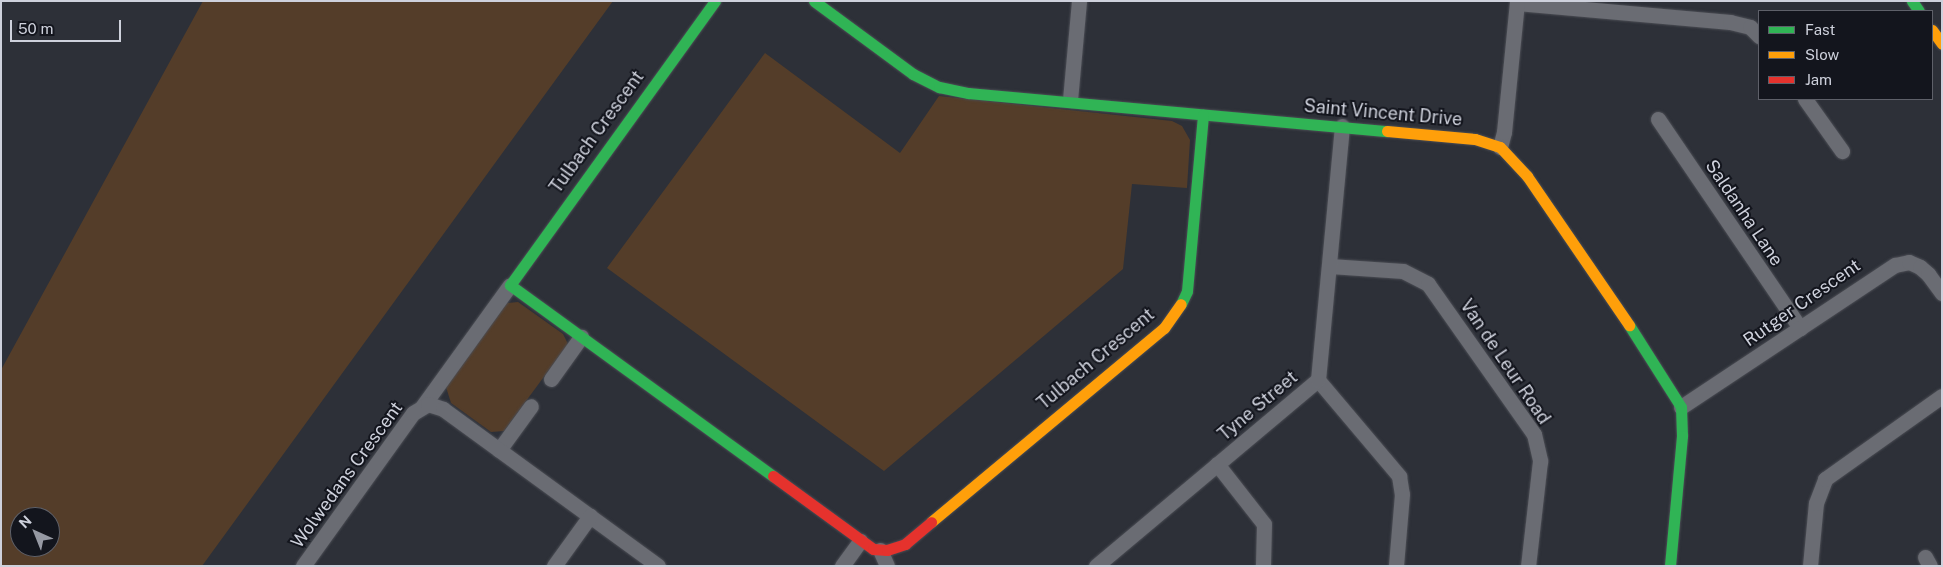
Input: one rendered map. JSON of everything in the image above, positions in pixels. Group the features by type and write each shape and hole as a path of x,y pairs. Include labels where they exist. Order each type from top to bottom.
{"main road":[{"name":"Tulbach Crescent","path":"510,285 715,1"},
{"name":"Saint Vincent Drive","path":"814,1 913,74 939,87 968,93 1070,100 1203,115 1475,139 1500,147"},
{"path":"1933,31 1942,44"},
{"name":"Tulbach Crescent","path":"880,550 905,544 1164,328 1177,313 1187,291 1203,115"},
{"path":"1500,147 1532,184 1651,358 1680,407 1682,436 1670,566"},
{"path":"510,285 860,541 880,550"}],"street":[{"path":"1070,100 1080,1"},
{"path":"1500,147 1504,132 1517,2 1730,22 1750,27 1758,35"},
{"path":"1806,100 1842,151"},
{"name":"Saldanha Lane","path":"1658,119 1800,328"},
{"name":"Tyne Street","path":"1096,566 1318,380 1342,126"},
{"name":"Rutger Crescent","path":"1680,407 1895,264 1909,262 1920,267 1928,274 1942,293"},
{"name":"Van de Leur Road","path":"1330,266 1403,271 1428,284 1534,434 1540,461 1528,566"},
{"name":"Tulbach Crescent","path":"483,323 510,285"},
{"name":"Wolwedans Crescent","path":"422,407 483,323"},
{"path":"551,379 581,337"},
{"path":"1318,380 1399,476 1402,494 1396,566"},
{"path":"1810,566 1816,503 1825,479 1942,396"},
{"name":"Wolwedans Crescent","path":"303,566 413,413 422,407 433,404 443,409 658,566"},
{"path":"499,450 531,406"},
{"path":"1217,464 1264,524 1263,566"},
{"path":"554,566 590,516"},
{"path":"842,566 860,541"},
{"path":"880,550 886,566"}],"shaded area":[{"path":"203,1 613,1 202,566 1,566 1,370"},
{"path":"765,53 900,153 939,96 1172,121 1182,126 1190,140 1187,188 1132,184 1123,269 884,471 607,268"},
{"path":"518,302 563,334 568,344 504,431 491,432 451,403 446,387 507,303"}],"traffic: fast":[{"path":"715,1 510,285 773,476"},
{"path":"814,1 913,74 939,87 968,93 1387,131"},
{"path":"1912,1 1918,10"},
{"path":"1181,304 1187,291 1203,115"},
{"path":"1629,325 1681,407 1682,436 1670,566"}],"traffic: slow":[{"path":"1933,31 1942,44"},
{"path":"1387,131 1475,139 1500,147 1527,176 1629,325"},
{"path":"931,522 1164,328 1181,304"}],"traffic: jam":[{"path":"773,476 873,549 887,550 905,544 931,522"}]}
